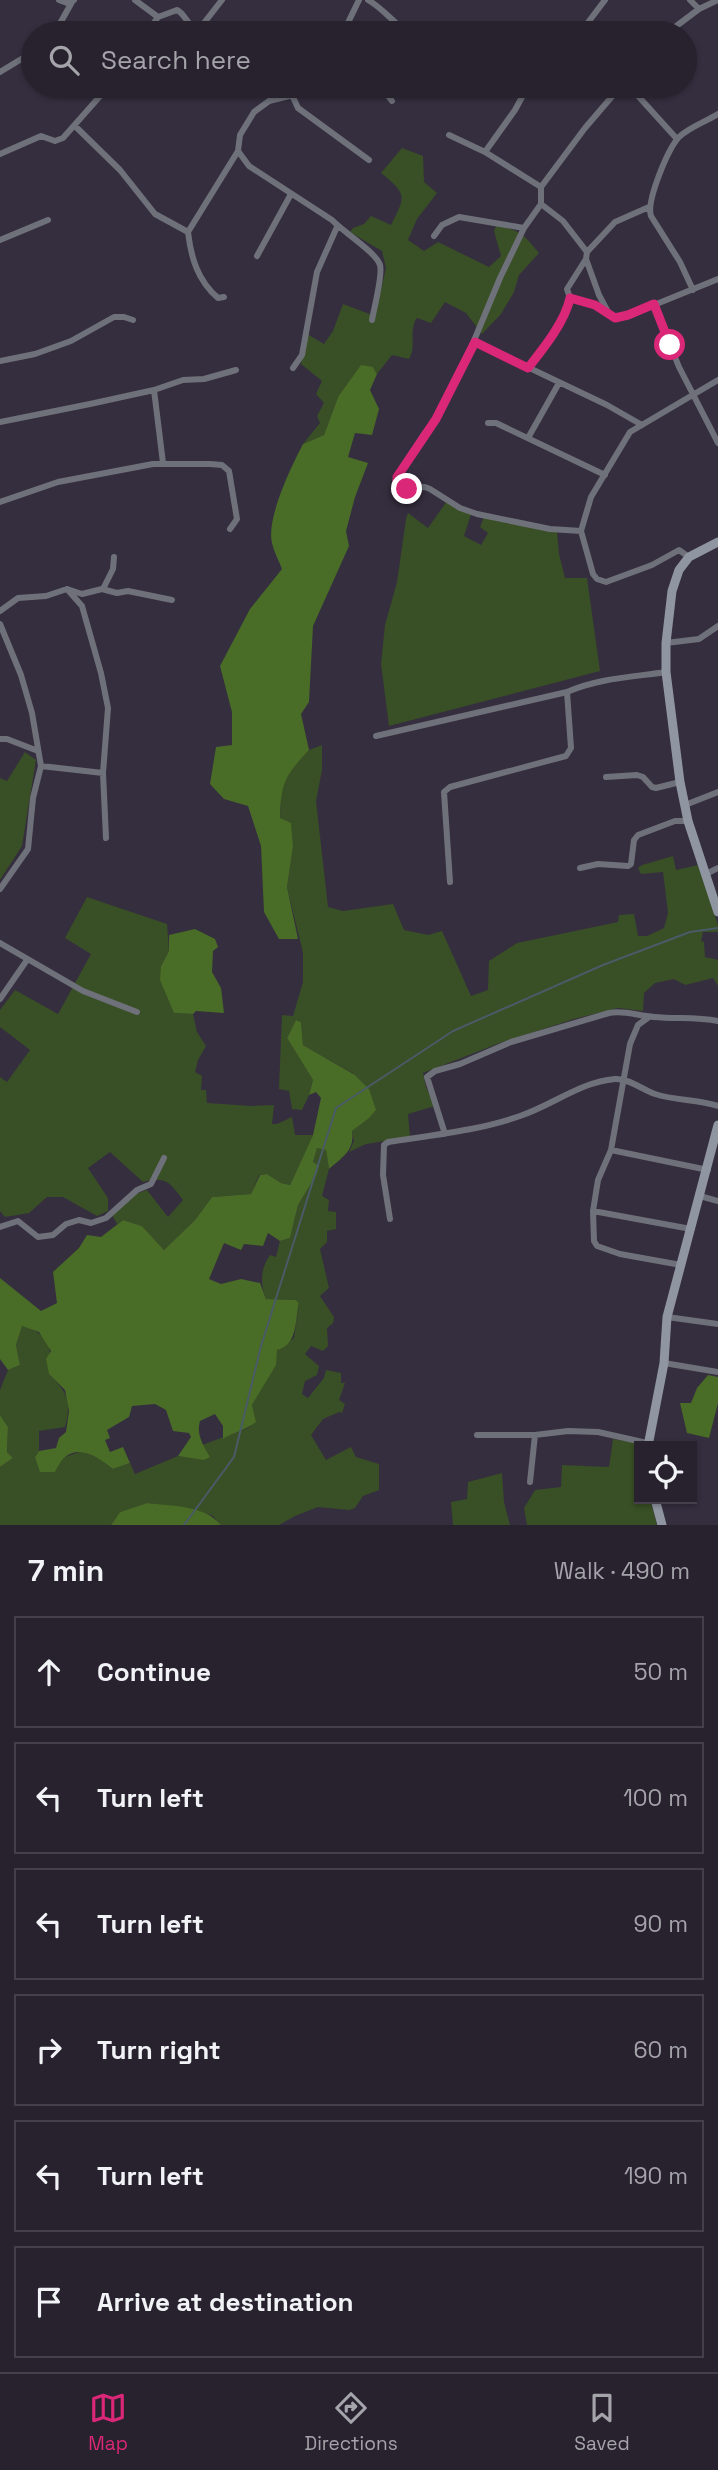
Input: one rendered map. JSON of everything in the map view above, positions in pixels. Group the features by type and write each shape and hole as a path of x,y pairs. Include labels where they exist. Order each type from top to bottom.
{"street":[{"path":"60,0 67,3 73,1"},
{"path":"135,0 158,17"},
{"path":"205,21 222,0"},
{"path":"349,21 359,0"},
{"path":"368,0 380,7 393,21"},
{"path":"589,21 605,0"},
{"path":"690,0 699,9"},
{"path":"683,21 718,0"},
{"path":"60,21 73,1"},
{"path":"155,21 158,17 177,10 186,21"},
{"path":"0,72 21,59"},
{"path":"0,154 41,135 55,141 63,138 99,98"},
{"path":"224,297 218,298 201,278 191,255 188,232 239,151 240,135 254,112 269,101 280,98"},
{"path":"293,98 298,108 369,160"},
{"path":"485,152 522,98"},
{"path":"640,98 677,139"},
{"path":"581,531 550,529 477,514 460,508 425,487 400,488 397,485 397,477 436,419 475,342 500,278 524,228 541,204 541,187 610,99"},
{"path":"692,290 680,262 651,216 649,208 662,170 677,139 718,114"},
{"path":"75,126 120,170 155,214 188,232"},
{"path":"449,135 485,152 541,187"},
{"path":"239,151 249,166 332,220 337,227 345,230 375,256 381,267 372,320"},
{"path":"257,256 291,194"},
{"path":"541,204 563,221 586,256 599,295 609,313"},
{"path":"528,368 544,348 568,307 570,298 567,289 586,256 615,222 649,208"},
{"path":"434,236 442,225 459,217 524,228"},
{"path":"0,240 48,220"},
{"path":"293,368 302,355 317,272 337,227"},
{"path":"570,298 595,305 615,318 718,279"},
{"path":"654,304 679,367 718,443"},
{"path":"0,361 35,354 71,341 114,317 133,320"},
{"path":"475,342 607,405 642,425"},
{"path":"0,422 236,370"},
{"path":"689,557 679,550 652,565 601,582 591,569 581,531 592,497 630,432 718,380"},
{"path":"528,438 559,383"},
{"path":"153,390 163,463"},
{"path":"488,423 496,423 605,475"},
{"path":"0,502 58,482 163,463 222,465 229,471 237,519 230,529"},
{"path":"718,541 689,557 674,579 666,643 666,672 680,782 688,821 718,912"},
{"path":"103,589 113,569 114,557"},
{"path":"66,589 82,606 101,673 107,708 103,773 106,838"},
{"path":"0,611 18,598 46,596 66,589 82,594 103,589 117,593 135,592 172,600"},
{"path":"0,624 21,676 32,713 41,766 33,798 28,849 0,889"},
{"path":"666,643 699,639 718,626"},
{"path":"376,736 567,692 604,680 666,672"},
{"path":"450,882 444,792 450,787 566,756 571,748 567,692"},
{"path":"0,739 7,739 38,751"},
{"path":"41,766 103,773"},
{"path":"607,777 637,775 656,788 680,782"},
{"path":"685,805 718,792"},
{"path":"580,868 598,864 628,866 631,864 634,840 638,835 675,821 688,821"},
{"path":"706,874 718,868"},
{"path":"0,943 83,991 137,1012"},
{"path":"0,999 26,960"},
{"path":"445,1134 427,1076 435,1071 460,1064 511,1042 609,1013 633,1013 649,1017 697,1017 718,1021"},
{"path":"649,1017 638,1025 630,1044 611,1150 598,1180 593,1212 594,1241 597,1246 620,1254 681,1265"},
{"path":"390,1219 383,1175 384,1146 388,1142 471,1131 524,1115 585,1085 619,1079 657,1095 673,1099 701,1100 718,1106"},
{"path":"649,1441 664,1363 667,1317 718,1125"},
{"path":"611,1150 708,1170"},
{"path":"0,1227 18,1221 38,1237 53,1235 66,1224 79,1220 91,1223 106,1218 137,1190 151,1184 164,1158"},
{"path":"700,1196 718,1201"},
{"path":"593,1212 691,1229"},
{"path":"667,1317 718,1324"},
{"path":"664,1363 718,1372"},
{"path":"477,1435 535,1436 568,1431 598,1433 634,1441"},
{"path":"530,1482 535,1436"},
{"path":"656,1504 662,1525"}],"green space":[{"path":"402,148 423,156 424,182 437,193 417,219 408,240 424,251 438,242 489,267 501,256 494,231 496,226 521,234 539,253 519,275 514,292 501,314 482,334 466,313 445,302 431,323 417,318 409,359 392,355 377,374 373,367 338,397 324,435 303,444 320,423 317,416 324,403 316,394 322,381 301,364 307,334 324,344 333,331 343,304 375,316 386,268 382,251 350,232 364,224 371,216 391,225 401,196 396,186 381,173"},
{"path":"361,365 373,367 377,374 370,390 379,409 372,435 355,433 348,457 368,463 346,531 349,546 313,626 309,702 301,714 309,750 286,780 280,818 291,823 293,847 287,887 298,939 279,939 264,912 261,846 248,806 224,799 210,784 216,747 232,745 232,712 220,666 250,609 282,569 271,533 276,507 292,466 303,444 324,435 338,397"},
{"path":"447,501 472,511 464,536 481,545 488,533 480,527 484,517 557,532 565,578 587,578 600,671 389,726 381,664 385,625 397,582 406,519 408,513 428,528"},
{"path":"322,745 322,770 316,801 328,907 343,911 393,904 404,930 428,935 442,931 471,996 488,990 489,961 517,943 618,922 619,915 634,914 638,936 647,936 664,928 668,913 663,872 641,874 638,868 673,856 676,870 698,865 718,925 718,932 703,932 701,941 704,942 705,957 718,960 718,986 713,978 685,985 674,979 655,983 644,993 643,1011 618,1008 574,1019 497,1044 423,1073 435,1106 408,1114 410,1137 366,1144 349,1152 354,1141 352,1131 368,1119 369,1089 354,1074 303,1045 301,1022 296,1020 287,1038 313,1080 302,1110 292,1109 289,1091 279,1089 282,1015 293,1016 303,982 303,953 287,887 293,847 280,818 281,790 289,771 309,750"},
{"path":"25,752 36,760 22,846 0,880 0,778 7,781"},
{"path":"87,897 167,924 169,951 161,966 174,1013 193,1014 197,1032 206,1046 195,1072 202,1076 201,1090 206,1090 207,1103 274,1105 272,1124 292,1117 295,1135 313,1135 290,1185 267,1174 259,1175 251,1194 212,1197 195,1220 164,1250 142,1226 123,1220 117,1224 112,1215 135,1194 147,1190 168,1217 183,1200 162,1180 143,1182 110,1152 88,1168 108,1198 108,1211 97,1216 63,1197 47,1197 29,1213 5,1217 0,1211 0,1077 7,1082 30,1050 0,1027 0,1010 15,990 58,1014 91,954 65,938"},
{"path":"195,929 215,939 218,947 213,951 212,972 221,988 224,1013 174,1013 160,980 161,966 169,951 169,935"},
{"path":"296,1020 301,1022 303,1045 355,1075 369,1089 376,1110 352,1131 350,1148 329,1169 326,1150 317,1148 313,1162 319,1166 317,1174 298,1205 290,1238 280,1241 268,1233 263,1246 244,1244 241,1250 224,1243 209,1279 221,1284 241,1279 260,1283 266,1299 296,1300 299,1303 292,1337 289,1343 277,1350 276,1365 252,1405 256,1422 223,1439 223,1426 215,1414 200,1421 200,1435 210,1457 204,1460 178,1456 191,1437 189,1433 173,1431 166,1410 155,1404 132,1406 129,1417 107,1430 110,1438 105,1440 110,1452 123,1447 130,1463 113,1469 90,1454 77,1452 65,1457 55,1472 40,1472 35,1457 39,1451 56,1448 59,1438 66,1432 69,1411 65,1390 49,1374 46,1359 51,1351 39,1332 22,1326 16,1345 20,1365 8,1370 0,1359 0,1278 41,1311 57,1303 53,1272 79,1248 87,1235 101,1237 123,1220 142,1226 164,1250 195,1220 212,1197 251,1194 260,1175 267,1174 290,1185 313,1135 321,1098 316,1092 309,1095 313,1080 287,1038"},
{"path":"317,1147 326,1150 329,1169 322,1196 329,1200 328,1211 336,1212 336,1229 327,1231 327,1242 320,1249 329,1288 320,1296 334,1317 333,1323 327,1328 328,1346 323,1351 311,1346 305,1354 319,1366 317,1375 305,1381 302,1394 308,1398 324,1378 326,1370 341,1373 341,1383 345,1383 339,1400 345,1404 342,1413 323,1419 311,1435 326,1460 351,1447 356,1457 379,1464 379,1490 363,1496 355,1508 349,1510 318,1507 279,1525 221,1525 213,1516 192,1509 147,1503 120,1512 111,1525 0,1525 0,1467 13,1458 7,1452 8,1427 0,1415 0,1390 8,1370 20,1365 16,1345 22,1325 39,1333 48,1343 49,1374 64,1392 68,1404 65,1427 39,1431 39,1451 35,1457 65,1457 82,1451 100,1459 113,1469 130,1463 135,1474 178,1456 204,1459 209,1456 202,1445 248,1428 255,1422 252,1405 275,1365 277,1350 294,1338 299,1303 296,1300 266,1299 262,1282 263,1271 270,1255 276,1257 280,1241 290,1238 298,1205 317,1174 319,1167 313,1162"},
{"path":"708,1375 718,1377 718,1403 709,1438 687,1433 680,1403 691,1403 697,1388"},
{"path":"0,1415 8,1427 7,1452 13,1458 0,1467"},
{"path":"613,1439 634,1442 634,1504 651,1504 657,1525 527,1525 524,1508 535,1490 561,1487 562,1465 609,1467"},
{"path":"502,1473 504,1502 510,1525 453,1525 451,1502 467,1499 468,1482"},
{"path":"147,1503 197,1510 214,1518 221,1525 111,1525 120,1512"}],"waterway":[{"path":"184,1525 234,1457 261,1346 336,1108 453,1031 603,965 690,932 718,928"}],"route":[{"path":"407,489 397,485 397,477 436,419 475,342 528,368 562,318 570,298 595,305 615,318 654,304 670,345"}]}
